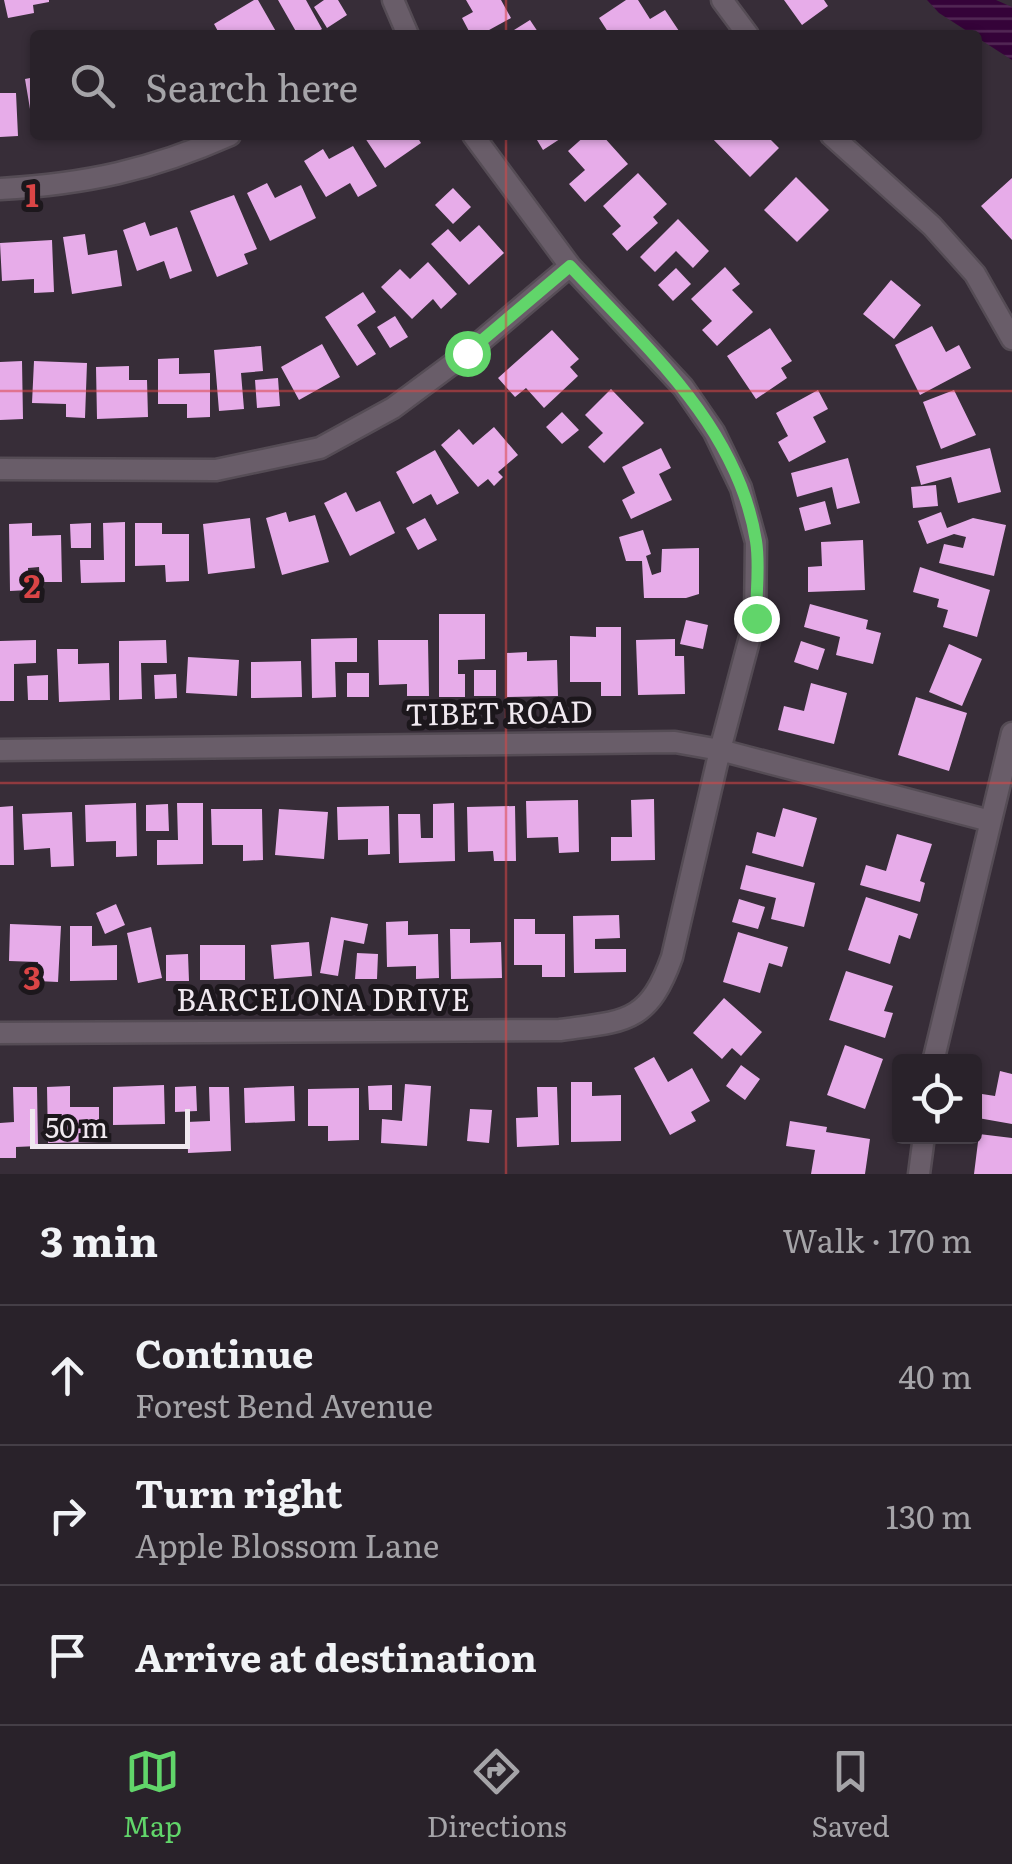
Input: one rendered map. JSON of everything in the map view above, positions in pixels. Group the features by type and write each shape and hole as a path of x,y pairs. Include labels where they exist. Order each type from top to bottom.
{"street":[{"path":"393,0 406,30"},
{"path":"722,0 744,30"},
{"path":"0,189 56,186 110,177 219,140"},
{"path":"477,140 570,266 684,387 714,432 741,488 756,542 756,618 720,750"},
{"path":"837,140 932,226 975,274 1012,339"},
{"path":"0,469 216,470 320,448 393,408 467,353 570,266"},
{"path":"935,1054 1012,734"},
{"name":"TIBET ROAD","path":"0,750 675,742 720,750 990,821"},
{"name":"BARCELONA DRIVE","path":"0,1032 560,1030 612,1023 643,1012 662,986 672,957 720,750"},
{"path":"919,1174 923,1144"}],"shaded area":[{"path":"927,0 996,0 1012,7 1012,60 982,41 982,30 965,30"}],"building":[{"path":"4,0 49,2 33,5 34,13 8,18"},
{"path":"258,0 275,30 217,30 214,24"},
{"path":"278,0 306,0 322,29 295,30"},
{"path":"324,0 338,0 347,15 327,28 314,7"},
{"path":"466,0 501,0 511,18 489,30 468,30 462,18 473,12"},
{"path":"626,0 638,0 650,19 665,10 678,30 607,30 599,18"},
{"path":"784,0 824,0 828,6 802,25"},
{"path":"530,20 537,30 514,30"},
{"path":"30,78 30,109 25,79"},
{"path":"0,93 16,93 18,136 0,137"},
{"path":"366,140 419,140 421,143 385,168"},
{"path":"537,140 558,140 543,150"},
{"path":"580,140 606,140 628,164 585,202 569,184 585,170 568,151"},
{"path":"714,140 771,140 779,148 750,177"},
{"path":"353,146 377,186 358,197 350,183 326,197 304,161 323,149 329,159"},
{"path":"638,173 667,204 653,217 658,223 627,251 612,234 621,226 603,206"},
{"path":"796,177 829,210 797,242 764,210"},
{"path":"1012,178 1012,240 981,206"},
{"path":"267,183 275,198 301,185 316,218 270,241 247,193"},
{"path":"453,188 471,207 453,224 435,205"},
{"path":"234,195 257,249 244,254 248,264 217,277 190,211"},
{"path":"678,219 709,251 693,268 676,251 655,272 640,257"},
{"path":"145,222 150,236 177,227 192,271 170,279 164,261 137,271 123,230"},
{"path":"479,225 504,253 469,285 431,244 448,229 460,242"},
{"path":"85,234 88,255 117,250 122,286 72,294 63,237"},
{"path":"52,240 54,292 34,293 34,279 2,281 0,243"},
{"path":"428,262 457,294 441,309 433,299 412,319 381,287 400,269 410,279"},
{"path":"725,267 740,284 732,290 753,312 717,346 702,330 712,321 691,299"},
{"path":"676,268 691,284 673,301 658,285"},
{"path":"891,280 921,305 894,339 863,314"},
{"path":"363,292 376,312 357,325 376,354 357,366 325,317"},
{"path":"395,316 408,337 390,348 377,327"},
{"path":"932,326 946,352 959,345 971,368 920,395 895,345"},
{"path":"770,328 792,361 781,368 787,378 756,399 727,356"},
{"path":"552,330 579,359 570,367 578,376 544,408 526,388 515,397 498,378"},
{"path":"322,344 340,377 299,400 281,367"},
{"path":"261,346 263,371 241,373 244,409 219,411 214,350"},
{"path":"179,358 179,374 210,373 210,417 187,418 187,404 158,404 158,359"},
{"path":"22,361 23,419 0,420 0,362"},
{"path":"34,361 87,363 85,418 66,417 66,404 32,403"},
{"path":"129,366 129,380 147,380 148,417 97,419 96,367"},
{"path":"278,378 280,406 257,408 255,380"},
{"path":"611,389 644,423 604,463 588,447 603,433 585,415"},
{"path":"818,390 828,409 813,417 826,442 789,462 778,442 788,436 776,413"},
{"path":"954,390 976,435 941,449 923,402"},
{"path":"562,412 579,430 562,444 546,427"},
{"path":"494,427 518,455 498,472 503,477 494,486 488,479 478,487 441,445 459,429 473,445"},
{"path":"661,448 671,468 659,474 672,500 631,519 622,500 635,493 622,467"},
{"path":"990,448 1001,492 958,503 951,477 921,485 916,466"},
{"path":"435,450 459,493 437,505 431,494 413,504 396,472"},
{"path":"848,458 860,503 837,509 832,487 797,497 791,473"},
{"path":"936,485 938,506 913,508 911,487"},
{"path":"346,492 356,512 380,501 395,533 350,556 324,503"},
{"path":"825,501 831,524 805,531 799,508"},
{"path":"286,512 289,522 315,515 329,562 282,575 266,518"},
{"path":"941,512 947,528 973,518 1006,525 994,576 939,563 944,544 963,548 966,537 954,534 927,544 918,521"},
{"path":"250,518 255,568 208,574 203,524"},
{"path":"425,518 437,540 418,550 406,528"},
{"path":"125,522 125,582 81,583 80,560 104,560 103,523"},
{"path":"32,523 32,536 61,535 62,582 40,582 39,567 28,568 29,590 10,591 9,524"},
{"path":"91,523 91,548 71,548 70,524"},
{"path":"135,523 162,523 162,534 189,534 189,581 166,582 165,565 135,566"},
{"path":"643,530 651,554 646,556 652,575 661,572 662,549 699,548 699,594 686,598 644,598 642,561 626,561 619,537"},
{"path":"863,540 865,590 808,592 808,567 822,566 821,542"},
{"path":"920,567 990,590 977,637 943,627 948,610 937,607 939,599 913,592"},
{"path":"810,604 868,620 866,629 881,633 873,664 836,655 840,637 804,627"},
{"path":"439,614 485,614 485,659 458,660 458,674 465,674 465,697 439,697"},
{"path":"686,620 708,625 703,649 680,644"},
{"path":"596,627 621,627 621,696 601,696 601,682 570,682 570,636 596,637"},
{"path":"357,638 357,662 335,662 336,697 312,698 311,639"},
{"path":"675,639 675,656 684,656 685,694 638,695 636,640"},
{"path":"36,640 36,663 14,664 14,701 0,701 0,641"},
{"path":"166,640 167,663 141,663 142,699 119,700 119,641"},
{"path":"378,640 428,640 429,696 407,696 407,684 379,685"},
{"path":"801,641 825,649 818,670 794,662"},
{"path":"949,644 982,659 962,706 929,692"},
{"path":"57,649 78,649 78,664 109,663 110,700 59,702"},
{"path":"527,652 527,661 557,660 558,696 507,697 507,653"},
{"path":"188,657 239,660 237,696 186,693"},
{"path":"301,661 302,697 251,698 251,662"},
{"path":"474,670 496,670 496,696 474,696"},
{"path":"347,673 369,673 369,697 347,697"},
{"path":"176,674 177,698 155,699 154,675"},
{"path":"48,675 48,700 28,700 27,676"},
{"path":"811,683 847,693 834,744 778,730 784,706 804,711"},
{"path":"916,697 967,713 949,771 898,755"},
{"path":"654,799 655,860 611,861 611,837 632,837 631,800"},
{"path":"578,800 579,852 559,853 558,837 527,838 526,801"},
{"path":"136,803 137,856 116,857 116,841 86,842 85,805"},
{"path":"177,803 203,803 203,864 157,865 157,840 178,840"},
{"path":"454,803 455,861 399,863 398,814 420,814 421,838 433,838 433,804"},
{"path":"168,804 169,831 146,831 146,805"},
{"path":"13,806 14,865 0,865 0,807"},
{"path":"389,806 390,854 368,855 368,839 338,840 337,807"},
{"path":"515,806 516,861 494,861 493,851 468,852 467,807"},
{"path":"783,808 817,818 803,867 752,853 757,832 775,837"},
{"path":"211,809 262,809 263,860 243,861 243,845 212,845"},
{"path":"279,809 328,812 324,859 275,855"},
{"path":"72,812 74,866 51,867 50,848 24,850 22,814"},
{"path":"897,834 932,844 920,881 925,883 920,902 860,885 866,865 886,871"},
{"path":"746,865 815,883 804,927 771,919 776,898 740,889"},
{"path":"866,897 918,914 910,939 899,935 890,964 848,950"},
{"path":"739,899 765,907 758,929 732,922"},
{"path":"116,904 125,925 105,934 96,913"},
{"path":"619,915 620,938 595,939 595,949 626,949 626,972 574,973 573,916"},
{"path":"331,917 368,924 364,944 344,940 338,976 320,973"},
{"path":"514,919 535,919 535,934 565,934 565,977 542,977 542,965 514,965"},
{"path":"408,921 408,935 438,934 439,978 416,979 416,966 387,967 386,922"},
{"path":"10,924 61,926 58,982 37,981 38,962 9,961"},
{"path":"70,926 92,926 92,946 117,945 117,980 70,981"},
{"path":"151,927 162,978 138,983 127,933"},
{"path":"450,929 470,929 470,943 501,942 502,978 451,979"},
{"path":"738,932 788,947 782,967 769,963 760,993 723,982"},
{"path":"309,942 312,976 274,979 271,945"},
{"path":"200,945 245,945 245,980 200,980"},
{"path":"357,953 378,954 377,979 355,979"},
{"path":"188,954 189,981 166,981 166,955"},
{"path":"846,971 893,986 884,1011 893,1013 885,1038 829,1020"},
{"path":"724,998 762,1032 741,1056 732,1048 722,1059 693,1033"},
{"path":"845,1045 883,1059 865,1109 827,1095"},
{"path":"654,1057 668,1082 692,1068 710,1101 691,1112 696,1121 670,1135 634,1068"},
{"path":"741,1065 760,1079 745,1100 726,1086"},
{"path":"1000,1071 1012,1074 1012,1124 982,1119 982,1094 995,1096"},
{"path":"571,1082 592,1082 592,1096 621,1095 621,1141 571,1142"},
{"path":"405,1084 431,1086 427,1146 381,1143 382,1119 402,1121"},
{"path":"164,1085 165,1124 113,1125 113,1087"},
{"path":"392,1085 392,1110 369,1110 368,1086"},
{"path":"70,1086 70,1107 99,1107 99,1142 48,1143 47,1087"},
{"path":"196,1086 197,1111 175,1112 175,1087"},
{"path":"294,1086 295,1121 245,1123 244,1088"},
{"path":"13,1087 37,1087 38,1146 16,1147 16,1158 0,1158 0,1123 14,1122"},
{"path":"209,1087 229,1087 231,1151 188,1153 187,1122 210,1121"},
{"path":"537,1087 557,1087 559,1145 517,1147 516,1118 538,1117"},
{"path":"359,1088 359,1140 328,1141 328,1126 308,1126 308,1089"},
{"path":"470,1109 492,1110 489,1143 467,1141"},
{"path":"790,1121 870,1139 865,1174 811,1174 815,1150 786,1146"},
{"path":"982,1134 1012,1138 1012,1174 974,1174"}],"route":[{"path":"467,353 570,266 684,387 714,432 741,488 756,542 756,618"}]}
